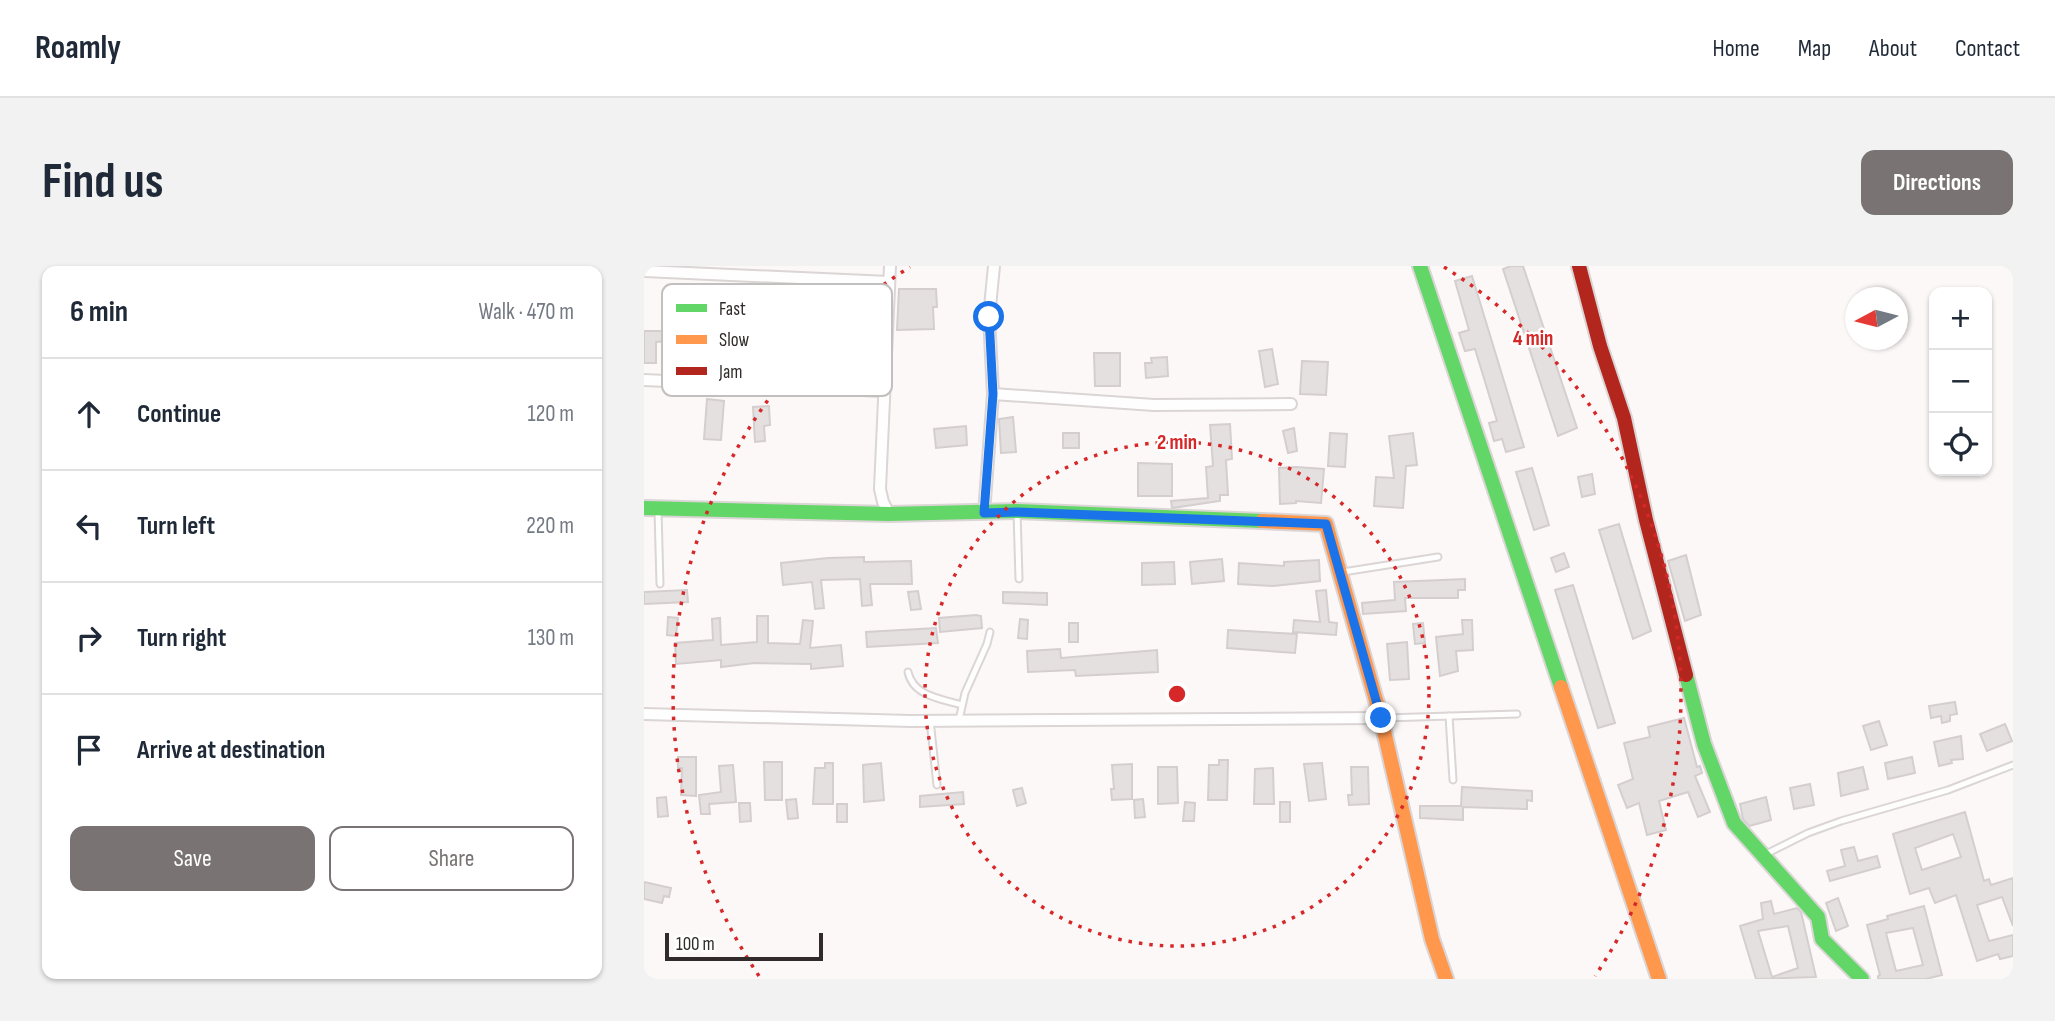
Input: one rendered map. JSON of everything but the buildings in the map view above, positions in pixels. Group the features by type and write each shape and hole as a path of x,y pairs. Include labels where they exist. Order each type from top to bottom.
{"street":[{"path":"644,271 889,282 890,266"},
{"path":"984,513 993,394 989,317 994,266"},
{"path":"1420,266 1659,979"},
{"path":"1579,266 1600,346 1624,418 1646,520 1704,744 1734,823 1818,917 1822,939 1862,979"},
{"path":"644,380 662,381"},
{"path":"993,394 1154,405 1291,404"},
{"path":"883,396 880,489 889,514"},
{"path":"651,508 889,514 1017,512 1326,524 1381,718 1432,939 1446,979"},
{"path":"644,714 930,720 1381,718"}],"lane":[{"path":"651,508 660,584"},
{"path":"1017,512 1019,579"},
{"path":"1339,572 1438,557"},
{"path":"959,720 965,692 988,644 990,632"},
{"path":"908,672 910,680 919,691 962,705"},
{"path":"1381,718 1517,714"},
{"path":"1449,716 1453,780"},
{"path":"930,720 937,785"},
{"path":"1763,855 1841,821 1948,790 2013,765"}],"traffic: fast":[{"path":"1420,266 1561,687"},
{"path":"644,508 889,514 1017,511 1262,521"},
{"path":"1686,675 1704,744 1734,823 1818,917 1822,939 1862,979"}],"traffic: slow":[{"path":"1262,521 1326,524 1381,718 1432,939 1446,979"},
{"path":"1561,687 1659,979"}],"traffic: jam":[{"path":"1579,266 1600,346 1624,418 1646,520 1686,675"}],"route":[{"path":"989,317 993,394 984,513 1326,524 1381,718"}]}
